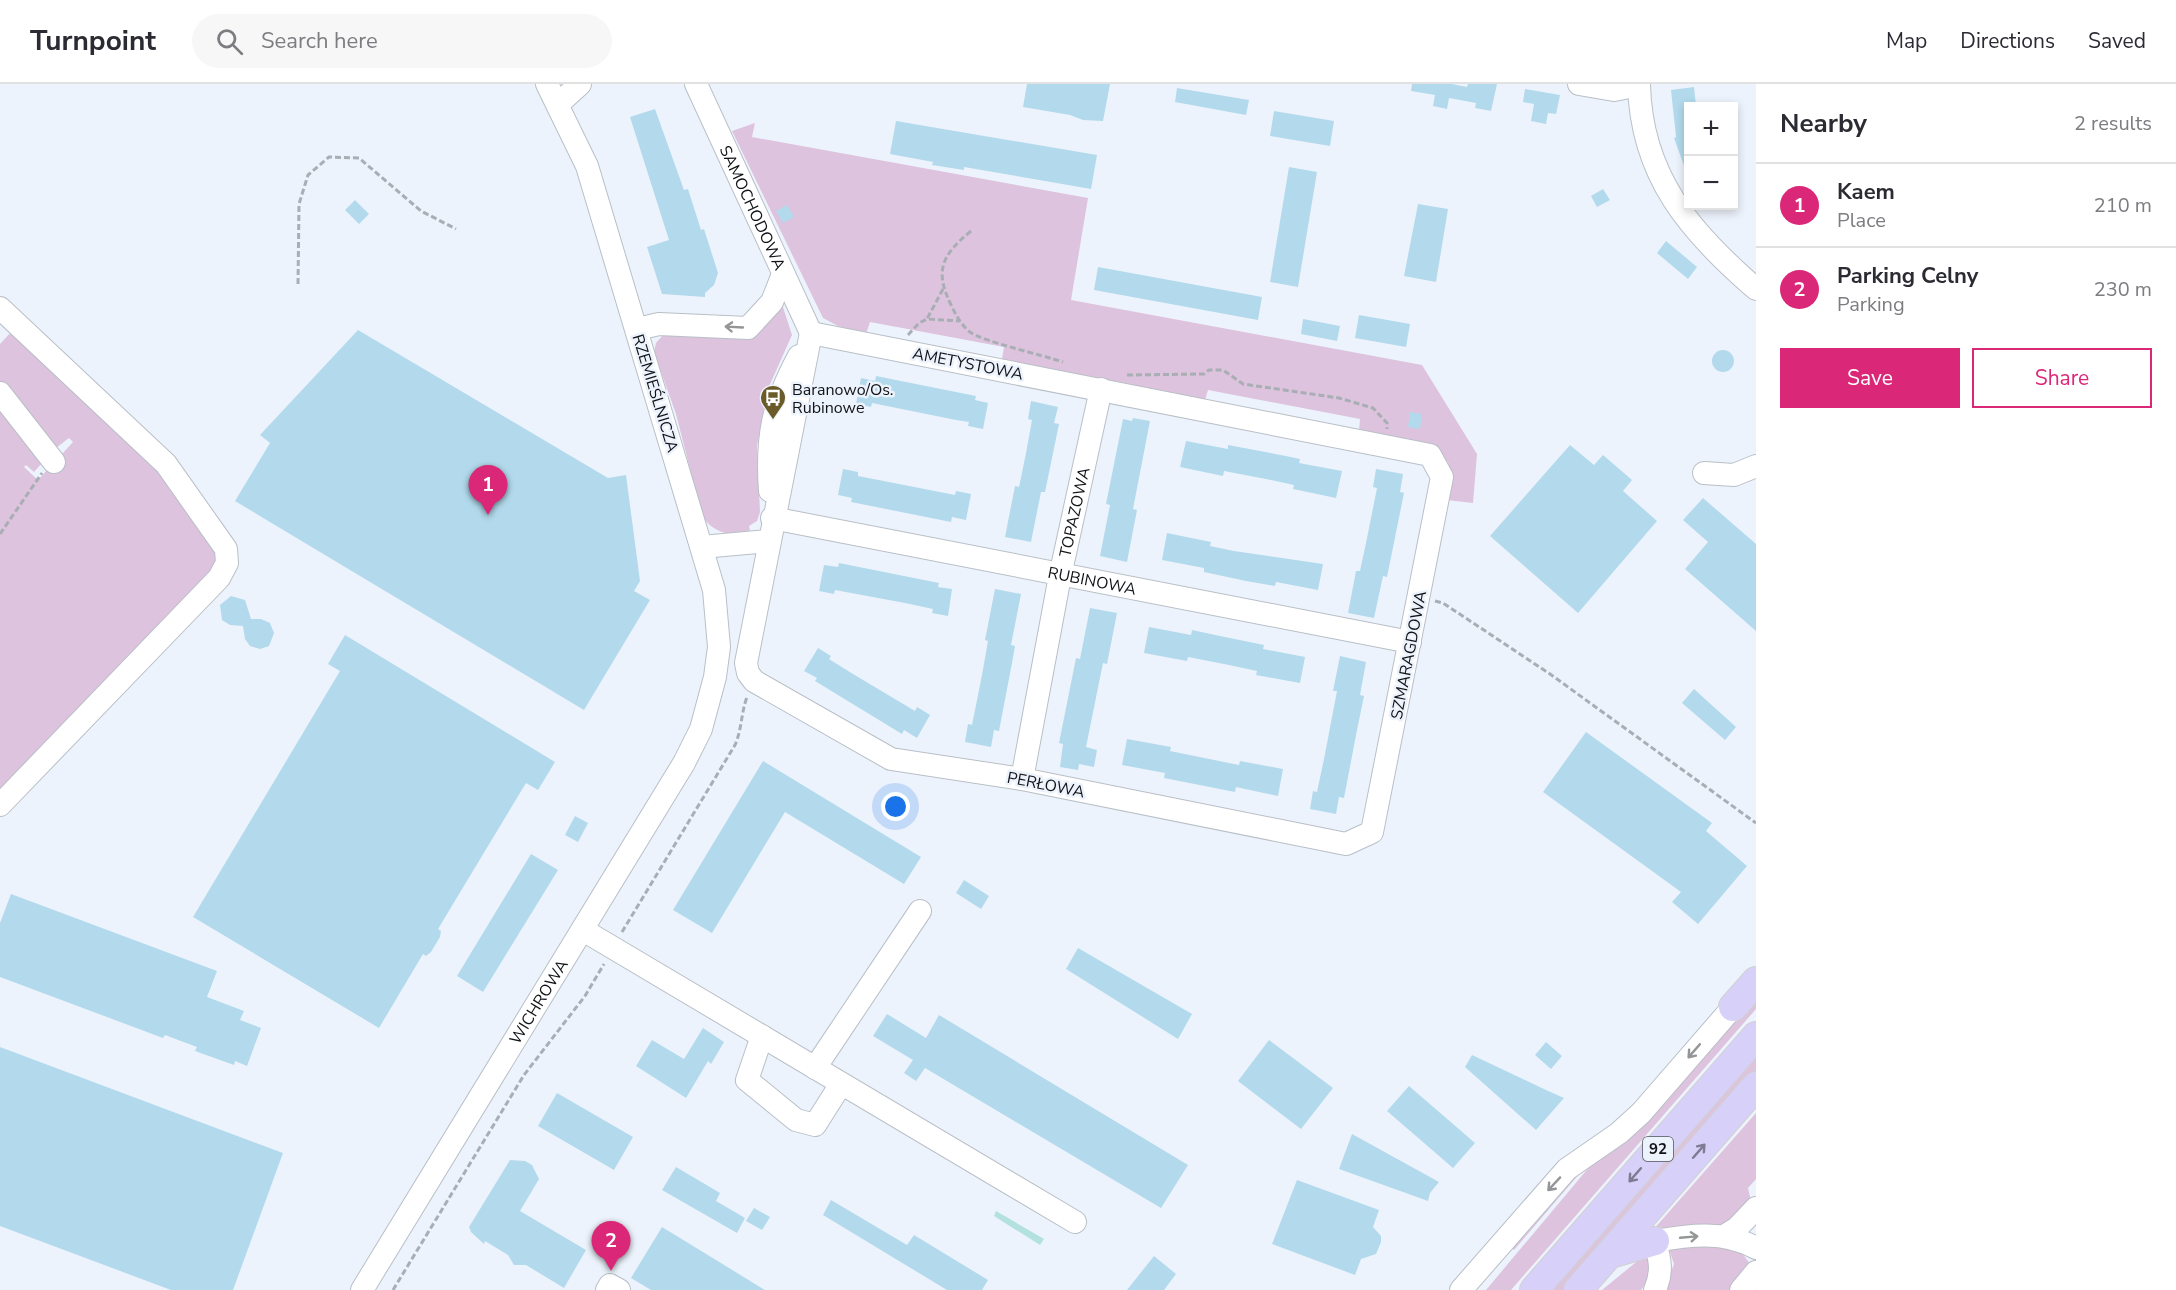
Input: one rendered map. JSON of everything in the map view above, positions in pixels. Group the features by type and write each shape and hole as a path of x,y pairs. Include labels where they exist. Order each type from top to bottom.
{"main road":[{"path":"1733,1006 1756,981"},
{"name":"92","path":"1534,1290 1756,1036"},
{"name":"92","path":"1578,1290 1756,1086"},
{"path":"1610,1254 1655,1241"}],"street":[{"name":"RZEMIEŚLNICZA","path":"546,84 587,166 714,590 719,647 707,711"},
{"path":"558,104 580,84"},
{"name":"SAMOCHODOWA","path":"696,84 811,333"},
{"path":"1579,84 1614,90 1639,85 1645,138 1656,169 1670,195 1710,248 1756,289"},
{"path":"637,330 658,324 748,328 772,302 783,274"},
{"path":"0,308 166,464 226,549 226,563 219,578 0,805"},
{"path":"750,672 772,518 811,333"},
{"name":"AMETYSTOWA","path":"811,333 1430,455 1442,477"},
{"name":"TOPAZOWA","path":"1022,779 1059,576 1101,389"},
{"path":"0,393 53,461"},
{"path":"1704,473 1734,475 1756,466"},
{"name":"SZMARAGDOWA","path":"1372,832 1442,477"},
{"name":"RUBINOWA","path":"772,518 1059,576 1410,642"},
{"path":"702,547 768,541"},
{"name":"PERŁOWA","path":"750,672 891,759 1022,779 1346,844 1372,832"},
{"name":"WICHROWA","path":"362,1290 684,763 707,711"},
{"path":"815,1068 920,911"},
{"path":"583,930 1075,1222"},
{"path":"1461,1290 1572,1165 1619,1133 1641,1113 1733,1006"},
{"path":"762,1036 747,1080 796,1120 814,1125 841,1084"},
{"path":"1724,1236 1743,1222 1756,1208"},
{"path":"1655,1290 1662,1266 1655,1241 1693,1236 1724,1236 1756,1248"},
{"path":"1741,1290 1756,1272"},
{"path":"607,1290 610,1285 619,1290"}],"path":[{"path":"298,284 299,204 308,175 329,157 359,158 421,211 456,229"},
{"path":"971,231 956,244 946,257 940,276 943,289 959,321 971,333 1070,364"},
{"path":"943,289 927,319 959,321"},
{"path":"1119,375 1204,374 1209,370 1223,370 1243,384 1339,398 1373,408 1387,423 1386,446"},
{"path":"0,534 53,461"},
{"path":"1426,604 1435,601 1443,603 1550,674 1756,823"},
{"path":"393,1290 524,1075 585,996 735,745 740,732 750,672"}],"shaded area":[{"path":"755,123 752,137 1088,198 1071,300 1422,365 1477,454 1473,503 1447,500 1449,464 1435,447 1359,431 1360,419 1208,390 1205,400 1002,359 1004,347 870,322 866,334 838,326 823,318 732,131"},
{"path":"781,301 792,335 767,391 757,446 760,512 757,521 749,526 750,530 730,534 717,530 702,516 676,414 654,352 656,343 664,334 742,335"},
{"path":"13,330 157,461 221,559 0,800 0,400 42,463 34,472 26,465 24,467 38,480 73,442 69,438 56,448 0,389 0,344"},
{"path":"1756,987 1756,1009 1511,1290 1486,1290 1585,1172"},
{"path":"1756,1050 1756,1072 1565,1290 1547,1290"},
{"path":"1756,1113 1756,1179 1748,1188 1751,1201 1725,1225 1653,1230"},
{"path":"1598,1152 1514,1250 1508,1244"},
{"path":"996,1211 1044,1239 1040,1245 994,1216"},
{"path":"1710,1242 1742,1253 1750,1264 1732,1290 1664,1290 1674,1264 1668,1246"},
{"path":"1646,1254 1651,1268 1649,1277 1641,1290 1602,1290"}],"building":[{"path":"1027,84 1110,84 1103,121 1083,120 1070,115 1023,107"},
{"path":"1412,84 1452,84 1467,87 1468,84 1497,84 1491,111 1475,108 1476,103 1449,98 1447,109 1433,106 1435,95 1411,91"},
{"path":"1694,87 1696,102 1684,102 1684,166 1674,138 1676,137 1671,90"},
{"path":"1177,88 1249,100 1246,115 1175,102"},
{"path":"1525,89 1560,95 1556,114 1548,113 1546,124 1531,121 1534,104 1523,102"},
{"path":"655,109 684,190 688,189 701,230 704,229 718,273 714,285 705,293 705,297 662,294 647,247 669,240 630,117"},
{"path":"1274,111 1334,121 1330,146 1270,136"},
{"path":"896,121 1097,155 1091,189 964,167 964,170 932,165 933,162 890,154"},
{"path":"1289,167 1317,172 1298,287 1270,282"},
{"path":"1603,189 1610,200 1597,207 1591,196"},
{"path":"355,200 369,214 359,224 345,210"},
{"path":"1418,204 1448,209 1436,282 1404,276"},
{"path":"787,205 794,217 783,223 776,211"},
{"path":"1666,241 1697,267 1688,279 1657,253"},
{"path":"1098,267 1262,297 1258,320 1094,290"},
{"path":"1359,315 1410,324 1406,347 1355,338"},
{"path":"1303,319 1340,326 1337,341 1301,334"},
{"path":"358,330 608,478 626,475 640,581 634,591 650,600 584,710 235,501 270,443 260,435"},
{"path":"1723,350 1733,357 1734,361 1727,371 1723,372 1713,365 1712,361 1719,351"},
{"path":"876,376 976,396 975,400 988,403 983,429 968,426 969,422 872,403 871,407 856,404 861,378 875,381"},
{"path":"1031,401 1058,407 1054,423 1059,424 1045,492 1041,492 1031,542 1005,537 1015,486 1019,487 1026,453 1032,420 1028,419"},
{"path":"1410,412 1422,414 1420,429 1408,427"},
{"path":"1133,418 1150,421 1133,509 1137,510 1127,562 1100,556 1110,505 1106,504 1123,419 1132,421"},
{"path":"1186,441 1228,449 1228,445 1286,456 1300,459 1299,463 1342,471 1336,498 1293,489 1294,485 1266,479 1224,471 1223,476 1180,467"},
{"path":"1570,445 1594,465 1603,455 1632,480 1623,491 1657,521 1578,613 1490,536"},
{"path":"843,469 858,472 858,476 955,495 956,491 971,494 966,520 952,517 951,522 851,502 852,498 838,495"},
{"path":"1376,469 1403,474 1400,492 1404,493 1387,577 1383,576 1374,618 1348,613 1356,571 1360,571 1377,488 1373,487"},
{"path":"1703,498 1756,544 1756,631 1685,569 1708,542 1683,520"},
{"path":"1167,533 1211,542 1210,546 1234,551 1323,564 1318,590 1276,582 1275,586 1246,581 1204,572 1204,568 1162,560"},
{"path":"839,563 939,583 938,587 952,589 948,616 932,613 933,609 905,603 835,590 834,594 819,591 824,565 838,567"},
{"path":"995,589 1021,594 1011,645 1015,646 999,731 994,730 991,747 965,742 968,724 972,725 982,675 988,641 985,640"},
{"path":"231,596 245,600 251,619 261,619 270,623 274,633 269,646 260,649 250,646 245,639 243,626 230,625 222,620 220,605"},
{"path":"1090,608 1117,613 1107,664 1103,663 1086,747 1097,750 1094,767 1079,764 1078,770 1060,767 1063,744 1059,743 1076,658 1080,659"},
{"path":"1149,627 1191,635 1192,630 1264,645 1263,649 1305,657 1300,683 1256,675 1257,671 1188,657 1187,661 1144,653"},
{"path":"345,635 555,762 538,790 526,783 438,929 441,931 440,937 431,952 426,956 423,954 379,1028 193,917 340,671 328,664"},
{"path":"818,648 831,656 829,659 853,674 915,711 917,707 930,715 917,738 904,730 902,734 815,681 817,678 804,671"},
{"path":"1340,656 1366,662 1360,695 1364,696 1344,798 1339,797 1336,814 1310,809 1313,791 1317,792 1324,759 1337,691 1333,691"},
{"path":"1694,689 1736,727 1725,740 1682,703"},
{"path":"1586,732 1712,823 1706,831 1747,866 1698,924 1672,902 1681,892 1543,792"},
{"path":"1127,739 1171,747 1170,751 1239,765 1240,761 1283,769 1278,796 1236,787 1235,792 1164,778 1165,773 1122,765"},
{"path":"763,761 921,857 904,884 785,812 712,933 673,910"},
{"path":"575,816 588,823 578,842 565,835"},
{"path":"531,854 558,870 483,992 457,976"},
{"path":"964,880 989,896 981,909 956,893"},
{"path":"11,894 217,971 207,997 244,1011 240,1020 261,1028 247,1066 235,1061 234,1065 195,1051 197,1047 165,1035 163,1038 0,977 0,923"},
{"path":"1078,948 1192,1014 1178,1039 1066,969"},
{"path":"887,1014 926,1038 939,1015 1188,1165 1161,1208 925,1068 916,1081 904,1073 913,1060 873,1036"},
{"path":"703,1028 724,1042 711,1064 708,1061 686,1098 636,1066 652,1040 684,1059"},
{"path":"1269,1040 1333,1088 1301,1129 1238,1081"},
{"path":"1546,1042 1562,1056 1551,1069 1535,1055"},
{"path":"0,1047 283,1153 233,1290 171,1290 0,1226"},
{"path":"1472,1055 1564,1098 1536,1130 1465,1067"},
{"path":"1409,1086 1475,1143 1453,1168 1387,1111"},
{"path":"557,1093 633,1137 614,1170 538,1126"},
{"path":"1352,1134 1439,1182 1430,1193 1428,1201 1339,1169"},
{"path":"510,1160 525,1161 532,1165 539,1179 520,1211 586,1250 564,1288 526,1265 514,1265 508,1255 485,1241 484,1244 471,1232 469,1227"},
{"path":"676,1167 720,1193 716,1201 745,1218 737,1233 662,1190"},
{"path":"1297,1180 1379,1210 1373,1227 1381,1236 1381,1242 1376,1254 1361,1259 1355,1275 1272,1244"},
{"path":"831,1200 907,1245 914,1235 988,1280 982,1290 947,1290 823,1215"},
{"path":"754,1208 770,1217 762,1230 746,1221"},
{"path":"662,1227 765,1290 651,1290 631,1278"},
{"path":"1154,1256 1176,1274 1164,1290 1127,1290"}],"place":[{"name":"Baranowo/Os. Rubinowe","path":"773,421"},
{"name":"Kaem","path":"488,515"},
{"name":"Parking Celny","path":"611,1271"}]}
